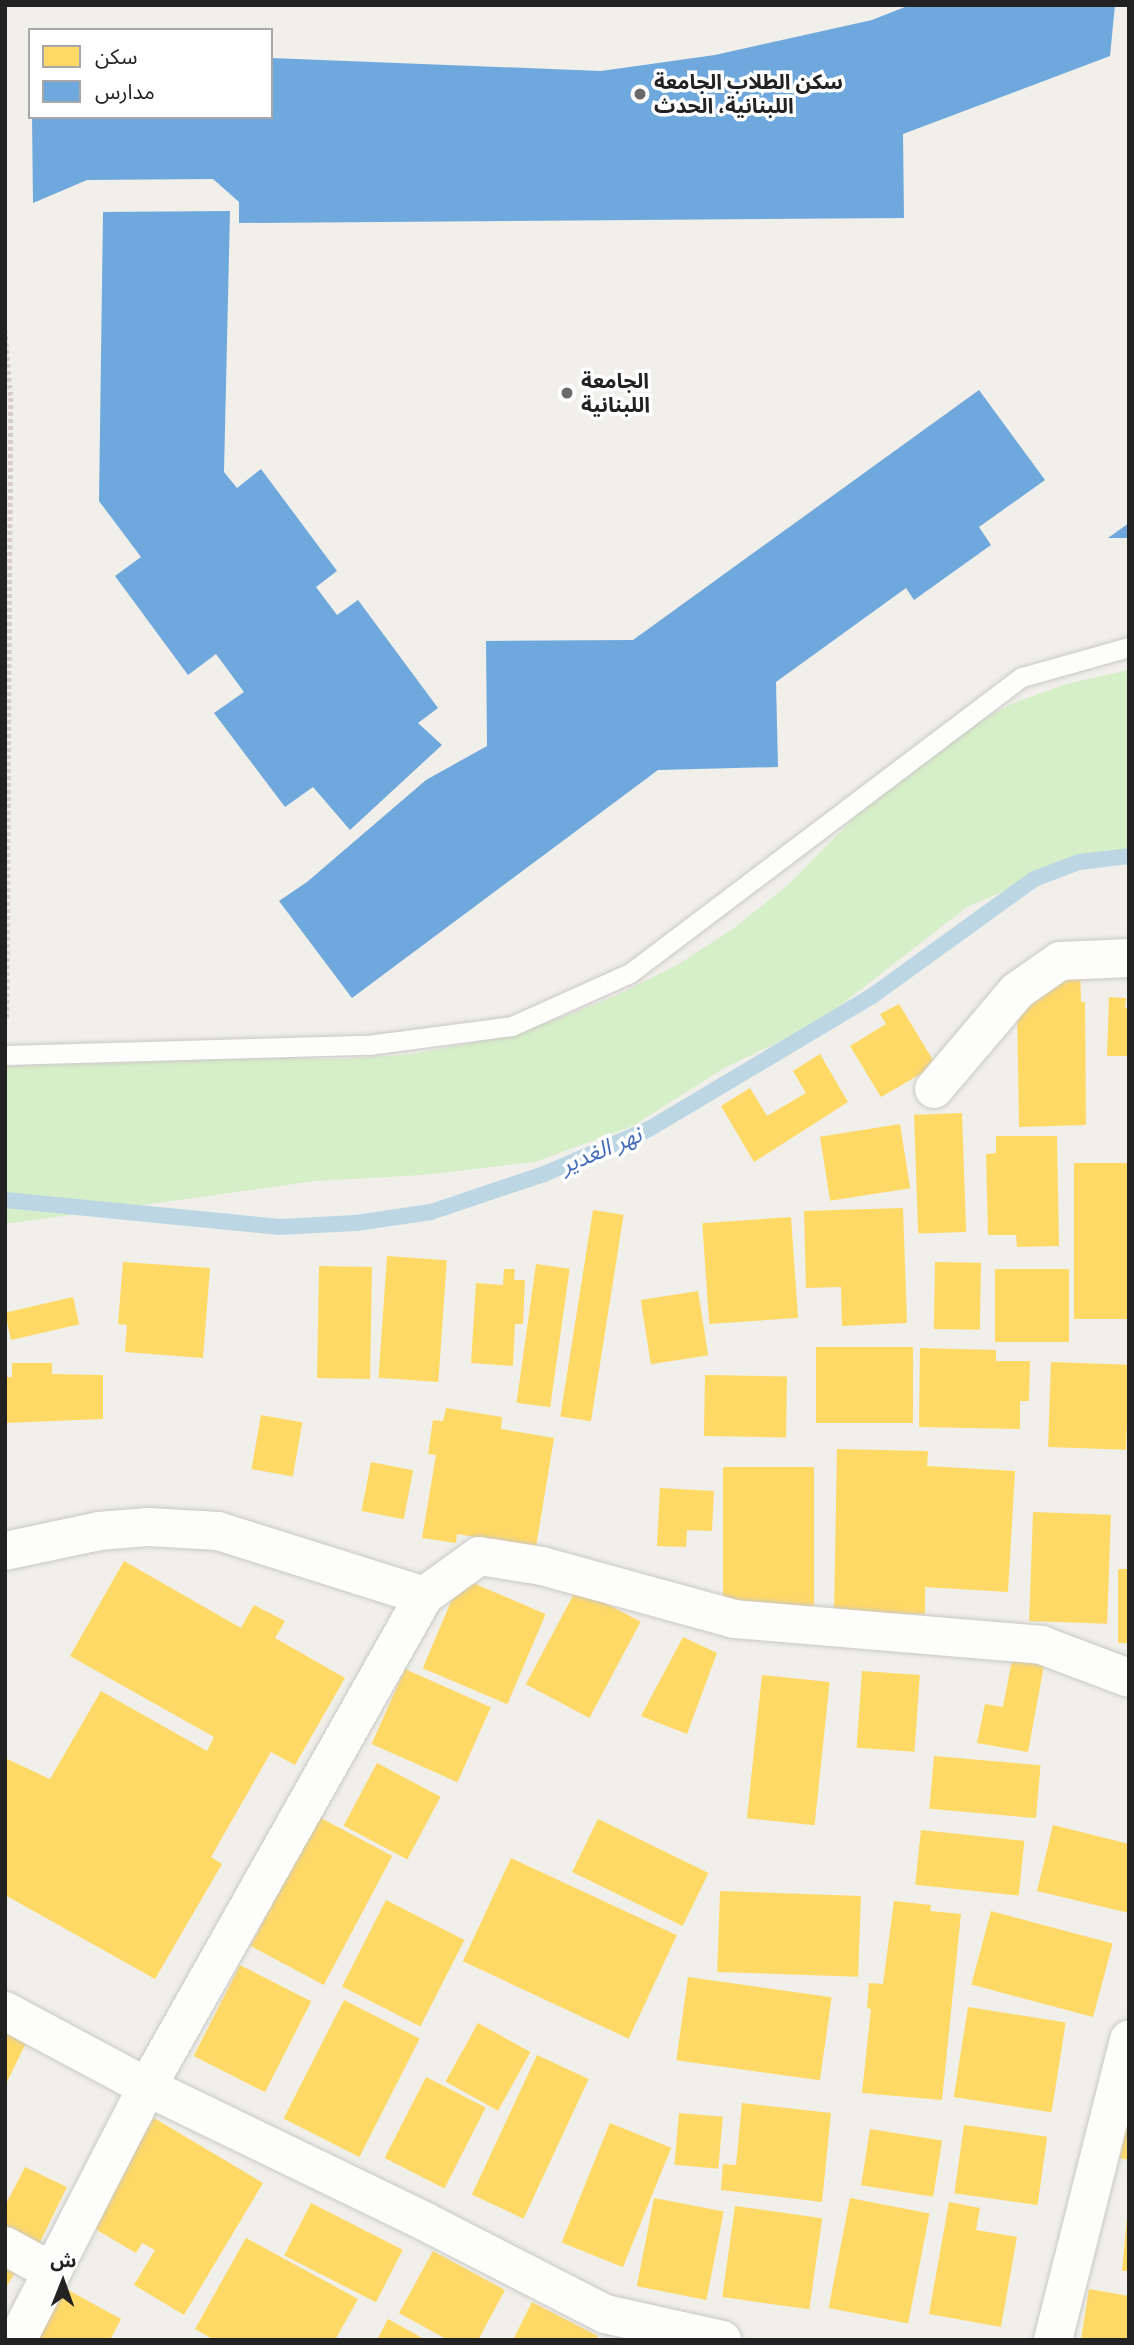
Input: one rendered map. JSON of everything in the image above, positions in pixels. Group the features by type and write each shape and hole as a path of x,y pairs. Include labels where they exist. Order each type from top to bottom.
{"street":[{"path":"934,1089 1017,991 1060,961 1129,958"},
{"path":"5,1551 99,1531 148,1527 218,1531 424,1596"},
{"path":"17,2340 147,2087 424,1596 479,1556 542,1566 734,1619 1041,1645 1129,1678"},
{"path":"5,2011 147,2087 424,2221 605,2314 723,2340"},
{"path":"1053,2340 1129,2039"},
{"path":"5,2246 51,2271"}],"lane":[{"path":"6,1054 368,1045 512,1026 630,973 1022,677 1129,647"}],"path":[{"path":"5,329 8,398 6,1054"}],"green space":[{"path":"1129,670 1129,858 1081,857 967,907 815,1025 724,1068 633,1126 535,1162 422,1175 316,1181 5,1224 5,1066 273,1058 343,1059 413,1054 482,1041 550,1022 615,996 677,965 734,928 788,885 875,797 963,729 1014,703 1066,684"}],"building: سكن":[{"path":"1080,967 1081,1002 1085,1002 1086,1125 1019,1127 1017,1003"},
{"path":"1109,997 1126,998 1125,1008 1129,1008 1129,1056 1107,1056"},
{"path":"899,1004 936,1065 881,1097 850,1046 886,1024 880,1014"},
{"path":"820,1054 848,1102 754,1162 721,1106 750,1088 767,1116 806,1093 793,1071"},
{"path":"962,1113 966,1232 918,1234 914,1115"},
{"path":"900,1124 910,1188 830,1201 820,1137"},
{"path":"996,1136 1057,1136 1059,1246 1017,1247 1016,1235 988,1235 986,1154 996,1153"},
{"path":"1074,1163 1129,1163 1129,1319 1074,1319"},
{"path":"903,1208 907,1323 842,1326 841,1287 806,1288 804,1211"},
{"path":"593,1210 624,1215 591,1421 560,1416"},
{"path":"791,1217 798,1318 709,1324 702,1223"},
{"path":"387,1256 447,1260 438,1382 378,1378"},
{"path":"123,1262 210,1268 203,1358 125,1352 127,1325 118,1324"},
{"path":"935,1262 981,1263 980,1330 934,1329"},
{"path":"536,1264 570,1269 550,1407 517,1403"},
{"path":"319,1266 372,1267 370,1379 317,1378"},
{"path":"504,1269 515,1269 514,1280 525,1280 523,1324 515,1324 513,1366 471,1363 476,1283 503,1285"},
{"path":"995,1269 1069,1269 1069,1342 995,1342"},
{"path":"698,1291 708,1355 651,1364 641,1300"},
{"path":"73,1297 79,1324 11,1340 5,1313"},
{"path":"816,1347 913,1347 913,1423 816,1423"},
{"path":"920,1348 996,1350 996,1361 1030,1361 1029,1401 1020,1401 1020,1429 919,1427"},
{"path":"1051,1362 1129,1365 1126,1450 1048,1447"},
{"path":"12,1363 52,1363 52,1374 103,1375 103,1419 5,1423 5,1377 12,1377"},
{"path":"705,1375 787,1376 786,1437 704,1436"},
{"path":"446,1408 502,1417 501,1429 554,1438 536,1547 457,1534 456,1543 422,1538 436,1455 428,1454 433,1420 443,1421"},
{"path":"261,1415 302,1422 293,1476 251,1469"},
{"path":"837,1449 928,1451 927,1466 1015,1471 1008,1592 925,1587 925,1614 834,1612"},
{"path":"371,1462 413,1470 404,1519 361,1511"},
{"path":"723,1467 814,1467 814,1614 723,1614"},
{"path":"660,1488 714,1491 712,1531 687,1530 686,1547 657,1546"},
{"path":"1033,1512 1111,1515 1107,1624 1029,1621"},
{"path":"124,1561 241,1628 254,1605 285,1621 275,1638 345,1678 295,1765 271,1752 211,1857 222,1864 155,1979 5,1895 5,1758 50,1779 101,1691 207,1751 214,1737 70,1656"},
{"path":"1118,1569 1129,1569 1129,1643 1118,1643"},
{"path":"461,1578 546,1614 507,1704 423,1668"},
{"path":"577,1588 641,1622 589,1718 526,1684"},
{"path":"683,1637 717,1653 687,1734 641,1716"},
{"path":"1013,1655 1045,1660 1028,1752 977,1743 985,1704 1003,1707"},
{"path":"405,1669 491,1707 458,1782 372,1744"},
{"path":"862,1671 920,1675 914,1752 857,1748"},
{"path":"762,1675 830,1682 815,1825 747,1818"},
{"path":"934,1756 1041,1765 1036,1818 929,1809"},
{"path":"377,1763 441,1797 407,1859 344,1826"},
{"path":"319,1817 392,1856 324,1985 250,1946"},
{"path":"598,1819 709,1873 683,1926 572,1872"},
{"path":"1053,1825 1129,1844 1129,1913 1037,1891"},
{"path":"921,1830 1024,1841 1019,1896 915,1885"},
{"path":"511,1858 677,1935 629,2039 463,1961"},
{"path":"720,1891 861,1896 858,1977 717,1972"},
{"path":"386,1900 464,1940 420,2026 342,1986"},
{"path":"894,1901 931,1905 930,1911 961,1914 942,2100 862,2093 871,2009 867,2008 869,1983 883,1984"},
{"path":"991,1911 1113,1944 1093,2017 971,1984"},
{"path":"240,1965 311,2001 265,2092 194,2056"},
{"path":"688,1977 832,1997 820,2080 676,2060"},
{"path":"344,2000 420,2039 359,2157 284,2119"},
{"path":"968,2007 1066,2022 1052,2112 954,2097"},
{"path":"478,2023 530,2052 498,2111 446,2082"},
{"path":"5,2030 27,2041 5,2086"},
{"path":"537,2055 589,2079 524,2219 472,2195"},
{"path":"426,2077 486,2107 444,2188 385,2158"},
{"path":"742,2103 831,2113 822,2202 721,2190 723,2164 736,2165"},
{"path":"1129,2108 1129,2160 1116,2157"},
{"path":"679,2113 723,2117 718,2169 674,2165"},
{"path":"154,2118 263,2183 184,2315 134,2285 155,2250 142,2243 136,2253 85,2223 114,2187"},
{"path":"610,2123 671,2148 623,2267 562,2243"},
{"path":"964,2125 1047,2137 1038,2205 954,2193"},
{"path":"870,2129 942,2140 933,2197 861,2185"},
{"path":"25,2167 67,2187 38,2246 5,2229 5,2206"},
{"path":"654,2198 724,2212 707,2300 637,2286"},
{"path":"850,2198 930,2213 908,2323 829,2308"},
{"path":"949,2202 980,2208 976,2230 1017,2237 1001,2327 929,2314"},
{"path":"311,2203 403,2250 376,2302 284,2256"},
{"path":"735,2206 822,2218 809,2309 722,2297"},
{"path":"1127,2217 1129,2271 1122,2271"},
{"path":"246,2238 358,2299 335,2340 214,2340 195,2329"},
{"path":"433,2251 505,2290 478,2340 448,2340 399,2313"},
{"path":"5,2265 16,2271 5,2289"},
{"path":"59,2285 121,2319 110,2340 28,2340"},
{"path":"1089,2289 1129,2296 1129,2340 1081,2340"},
{"path":"532,2302 598,2336 596,2340 513,2340"},
{"path":"388,2319 426,2340 377,2340"}],"building: مدارس":[{"name":"سكن الطلاب الجامعة اللبنانية، الحدث","path":"910,5 1115,5 1110,56 903,134 904,218 239,223 239,202 213,179 87,180 33,203 32,119 273,119 273,58 601,71 715,55 872,20"},
{"path":"230,211 224,472 237,488 261,469 337,571 316,587 337,615 358,600 438,708 418,723 442,745 350,830 313,787 285,807 214,713 244,692 216,654 188,675 115,576 141,557 99,501 103,212"},
{"path":"979,390 1045,480 979,527 991,545 914,600 906,588 776,682 778,767 658,770 352,998 279,901 307,882 426,780 487,746 486,641 633,640"},
{"path":"1129,523 1129,538 1108,538"}],"waterway":[{"name":"نهر الغدير","path":"5,1200 278,1227 356,1223 431,1212 544,1174 649,1129 872,996 1034,879 1079,862 1129,856"}],"place":[{"name":"سكن الطلاب الجامعة اللبنانية، الحدث","path":"640,94"},
{"name":"الجامعة اللبنانية","path":"567,393"}]}
